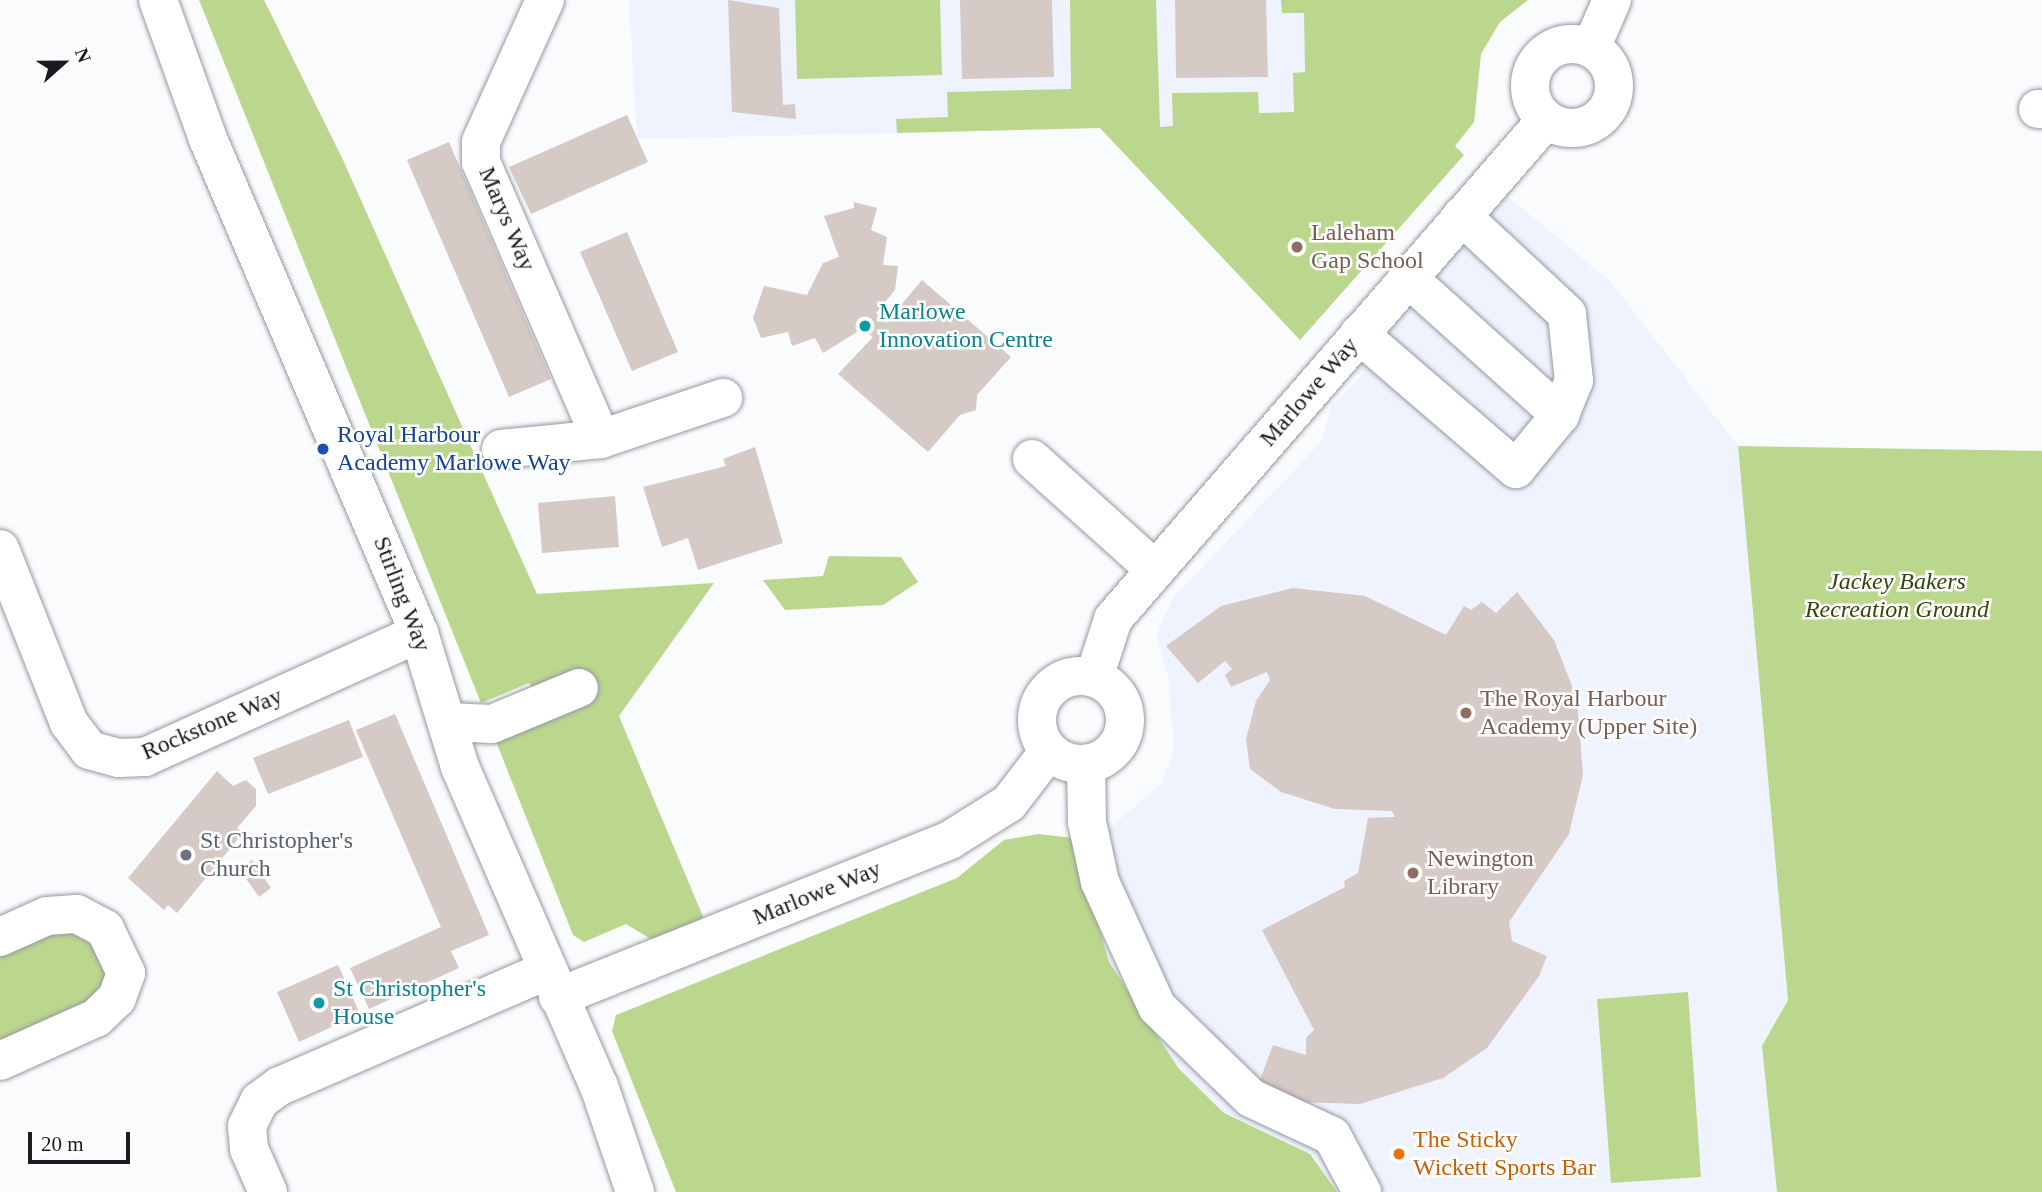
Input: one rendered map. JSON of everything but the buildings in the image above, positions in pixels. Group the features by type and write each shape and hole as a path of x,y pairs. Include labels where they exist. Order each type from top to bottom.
{"street":[{"name":"Stirling Way","path":"158,0 208,139 419,633 460,767 599,1086 635,1192"},
{"name":"Marys Way","path":"545,0 481,142 481,162 601,439"},
{"path":"1591,48 1612,0"},
{"path":"1564,44 1591,48 1615,81 1608,109 1587,126 1546,120 1531,97 1536,64 1564,44"},
{"name":"Marlowe Way","path":"1094,678 1113,619 1546,120"},
{"path":"1359,334 1516,469 1560,415 1574,381 1567,314 1462,216"},
{"path":"1408,278 1560,415"},
{"path":"502,449 601,439 723,398"},
{"path":"1032,459 1154,569"},
{"name":"Rockstone Way","path":"0,549 69,723 89,750 119,758 145,757 419,633"},
{"path":"1094,678 1118,695 1125,724 1112,751 1086,764 1049,751 1037,725 1043,697 1065,679 1094,678"},
{"path":"447,722 492,723 579,688"},
{"name":"Marlowe Way","path":"268,1192 248,1149 247,1126 258,1101 553,984 950,840 1009,803 1049,751"},
{"path":"1086,764 1087,822 1100,882 1157,1007 1251,1098 1332,1136 1362,1192"},
{"path":"0,937 47,916 77,914 106,929 126,973 117,998 96,1018 0,1061"}],"shaded area":[{"name":"Laleham Gap School","path":"629,0 1528,0 1500,22 1481,54 1474,122 1455,146 1464,155 1300,340 1100,128 637,139"},
{"name":"The Royal Harbour Academy (Upper Site)","path":"1505,194 1609,280 1738,446 1788,1000 1762,1046 1777,1192 781,1192 699,981 957,878 1004,840 1038,834 1073,838 1112,826 1162,783 1174,749 1168,676 1156,636 1173,598 1322,441 1331,406 1363,374 1354,363"}],"green space":[{"path":"199,0 264,0 343,160 537,594 714,583 619,716 704,919 654,941 626,924 584,942 573,935 495,739 555,715 529,683 481,703"},
{"path":"795,0 940,0 942,75 797,79"},
{"path":"1070,0 1156,0 1160,127 1173,126 1172,93 1258,92 1259,113 1294,112 1293,73 1305,72 1304,13 1282,13 1281,0 1528,0 1500,22 1481,54 1474,122 1455,146 1464,155 1300,340 1100,128 897,133 896,119 948,117 947,92 1071,89"},
{"name":"Jackey Bakers Recreation Ground","path":"1738,446 2042,451 2042,1192 1777,1192 1762,1046 1788,1000"},
{"path":"829,556 901,557 918,582 883,605 785,610 763,580 823,576"},
{"path":"1038,834 1073,838 1109,962 1179,1069 1224,1113 1310,1154 1337,1192 676,1192 612,1031 616,1015 957,878 1004,840"},
{"path":"77,927 109,959 107,991 0,1053 0,947"},
{"path":"1688,992 1701,1177 1611,1183 1597,999"}],"place":[{"name":"Laleham Gap School","path":"1297,247"},
{"name":"Marlowe Innovation Centre","path":"865,326"},
{"name":"Royal Harbour Academy Marlowe Way","path":"323,449"},
{"name":"The Royal Harbour Academy (Upper Site)","path":"1466,713"},
{"name":"St Christopher's Church","path":"186,855"},
{"name":"Newington Library","path":"1413,873"},
{"name":"St Christopher's House","path":"319,1003"},
{"name":"The Sticky Wickett Sports Bar","path":"1399,1154"}]}
